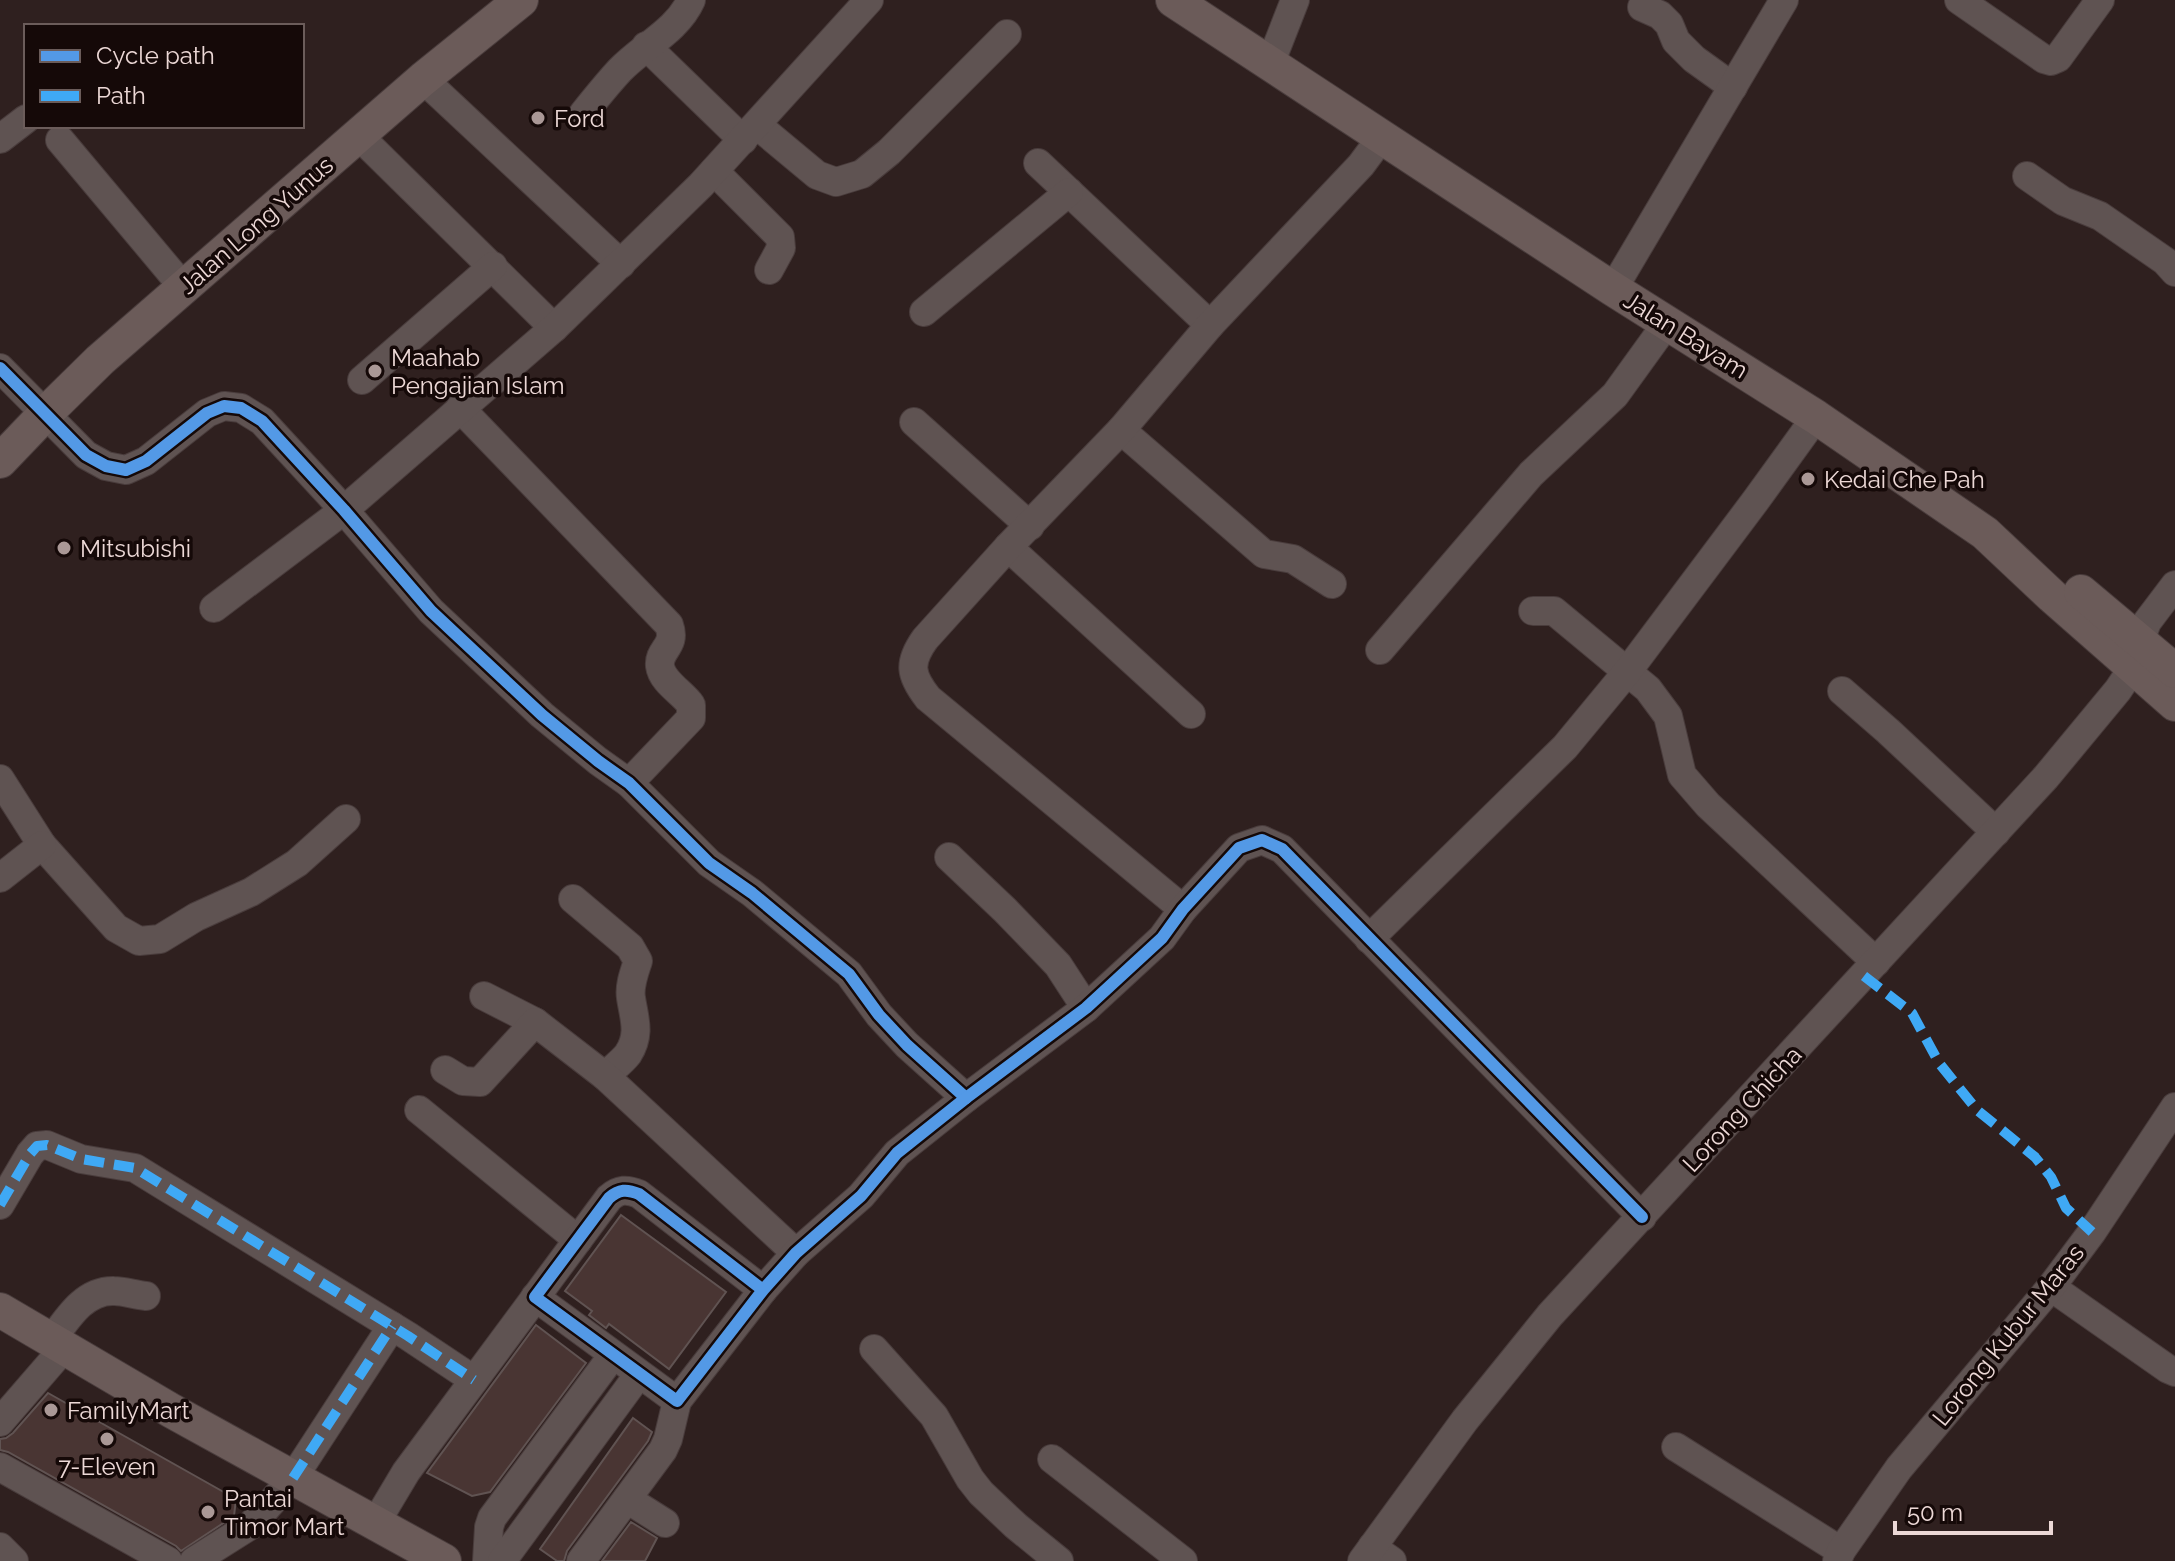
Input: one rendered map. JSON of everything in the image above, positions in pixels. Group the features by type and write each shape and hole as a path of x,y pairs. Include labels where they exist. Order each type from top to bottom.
{"main road":[{"name":"Jalan Long Yunus","path":"0,461 100,360 423,79 521,0"},
{"name":"Jalan Bayam","path":"1173,0 1613,289 1816,417 1985,533 2058,574 2135,652"},
{"path":"2135,652 2175,671"},
{"path":"2135,652 2175,704"},
{"path":"0,1310 375,1524 425,1557"}],"street":[{"path":"583,114 620,70 673,27 691,0"},
{"path":"214,608 344,510 554,328 714,171 869,0"},
{"path":"1270,64 1295,0"},
{"path":"1613,289 1784,0"},
{"path":"1959,0 2051,61 2058,58 2100,0"},
{"path":"1642,7 1660,15 1669,24 1676,41 1694,59 1733,87"},
{"path":"646,46 750,132 817,175 836,182 862,174 889,152 1007,34"},
{"path":"423,79 621,264"},
{"path":"0,139 24,121"},
{"path":"359,136 554,328"},
{"path":"1183,909 928,698 912,670 914,654 1008,547 1121,430 1210,325 1361,165 1381,138"},
{"path":"60,140 184,288"},
{"path":"1038,163 1210,325"},
{"path":"714,171 780,237 781,248 769,270"},
{"path":"2027,176 2063,201 2100,216 2165,261 2175,272"},
{"path":"924,312 1069,192"},
{"path":"362,380 493,266"},
{"path":"1380,650 1531,474 1615,395 1667,323"},
{"path":"0,368 86,455 106,466 126,470 146,461 207,413 224,406 241,408 262,421 431,611 542,715 629,783 709,863 752,893 849,974 879,1015 907,1045 966,1098"},
{"path":"460,408 669,625 672,634 670,646 661,656 660,667 665,678 691,705 691,718 629,783"},
{"path":"1369,939 1565,747 1627,672 1816,417"},
{"path":"914,422 1030,526"},
{"path":"1121,430 1264,554 1293,559 1332,584"},
{"path":"1008,547 1191,714"},
{"name":"Lorong Chicha","path":"1375,1556 1465,1420 1540,1327 2046,777 2118,690 2147,622 2175,585"},
{"path":"1533,611 1554,611 1648,689 1668,716 1682,775 1708,805 1876,962"},
{"path":"1842,691 1996,832"},
{"path":"0,779 42,845 116,928 139,941 160,939 196,917 251,892 297,863 346,819"},
{"path":"581,1561 663,1450 677,1401 763,1290 796,1253 861,1196 897,1153 1086,1008 1162,938 1183,909 1239,848 1262,840 1282,849 1642,1217"},
{"path":"0,878 42,845"},
{"path":"949,857 1058,965 1086,1008"},
{"path":"573,899 630,947 638,961 631,996 636,1032 628,1053 605,1076"},
{"path":"484,996 535,1022 605,1076 796,1253"},
{"path":"445,1070 463,1081 480,1082 535,1022"},
{"name":"Lorong Kubur Maras","path":"1839,1556 1899,1468 2051,1287 2092,1232 2175,1107"},
{"path":"419,1110 578,1240"},
{"path":"0,1205 37,1146 47,1145 81,1159 135,1168 474,1380"},
{"path":"375,1524 406,1472 615,1193 623,1190 639,1194 763,1290"},
{"path":"2051,1287 2175,1372"},
{"path":"0,1422 58,1345 79,1305 94,1295 112,1290 146,1296"},
{"path":"535,1297 677,1401"},
{"path":"194,1561 251,1525 293,1478 392,1326"},
{"path":"874,1349 934,1416 981,1493 1059,1561"},
{"path":"487,1561 492,1518 613,1355"},
{"path":"502,1561 639,1374"},
{"path":"1676,1447 1839,1556"},
{"path":"1052,1459 1183,1561"},
{"path":"0,1467 168,1561"},
{"path":"627,1499 665,1523"},
{"path":"0,1547 14,1561"}],"building":[{"path":"621,1215 726,1292 669,1369 609,1324 606,1328 589,1315 592,1311 565,1291"},
{"path":"536,1325 586,1363 490,1492 472,1496 427,1473"},
{"path":"48,1393 236,1499 234,1516 181,1551 0,1450 0,1439 13,1433"},
{"path":"633,1418 652,1432 648,1441 567,1551 564,1561 557,1561 540,1549"},
{"path":"631,1522 657,1538 645,1561 602,1561"}],"marked path":[{"path":"1864,976 1912,1013 1939,1063 1977,1110 2035,1157 2051,1177 2066,1208 2092,1232"},
{"path":"0,1205 37,1146 47,1145 81,1159 135,1168 474,1380"},
{"path":"293,1478 392,1326"}],"cycle path":[{"path":"0,368 86,455 106,466 126,470 146,461 207,413 224,406 241,408 262,421 431,611 542,715 629,783 709,863 752,893 849,974 879,1015 907,1045 966,1098"},
{"path":"763,1290 639,1194 623,1191 609,1198 535,1297 677,1401 763,1290 796,1253 861,1196 897,1153 1086,1008 1162,938 1183,909 1239,848 1262,840 1282,849 1642,1217"}],"place":[{"name":"Ford","path":"538,118"},
{"name":"Maahab Pengajian Islam","path":"375,371"},
{"name":"Kedai Che Pah","path":"1808,479"},
{"name":"Mitsubishi","path":"64,548"},
{"name":"FamilyMart","path":"51,1410"},
{"name":"7-Eleven","path":"107,1439"},
{"name":"Pantai Timor Mart","path":"208,1512"}]}
